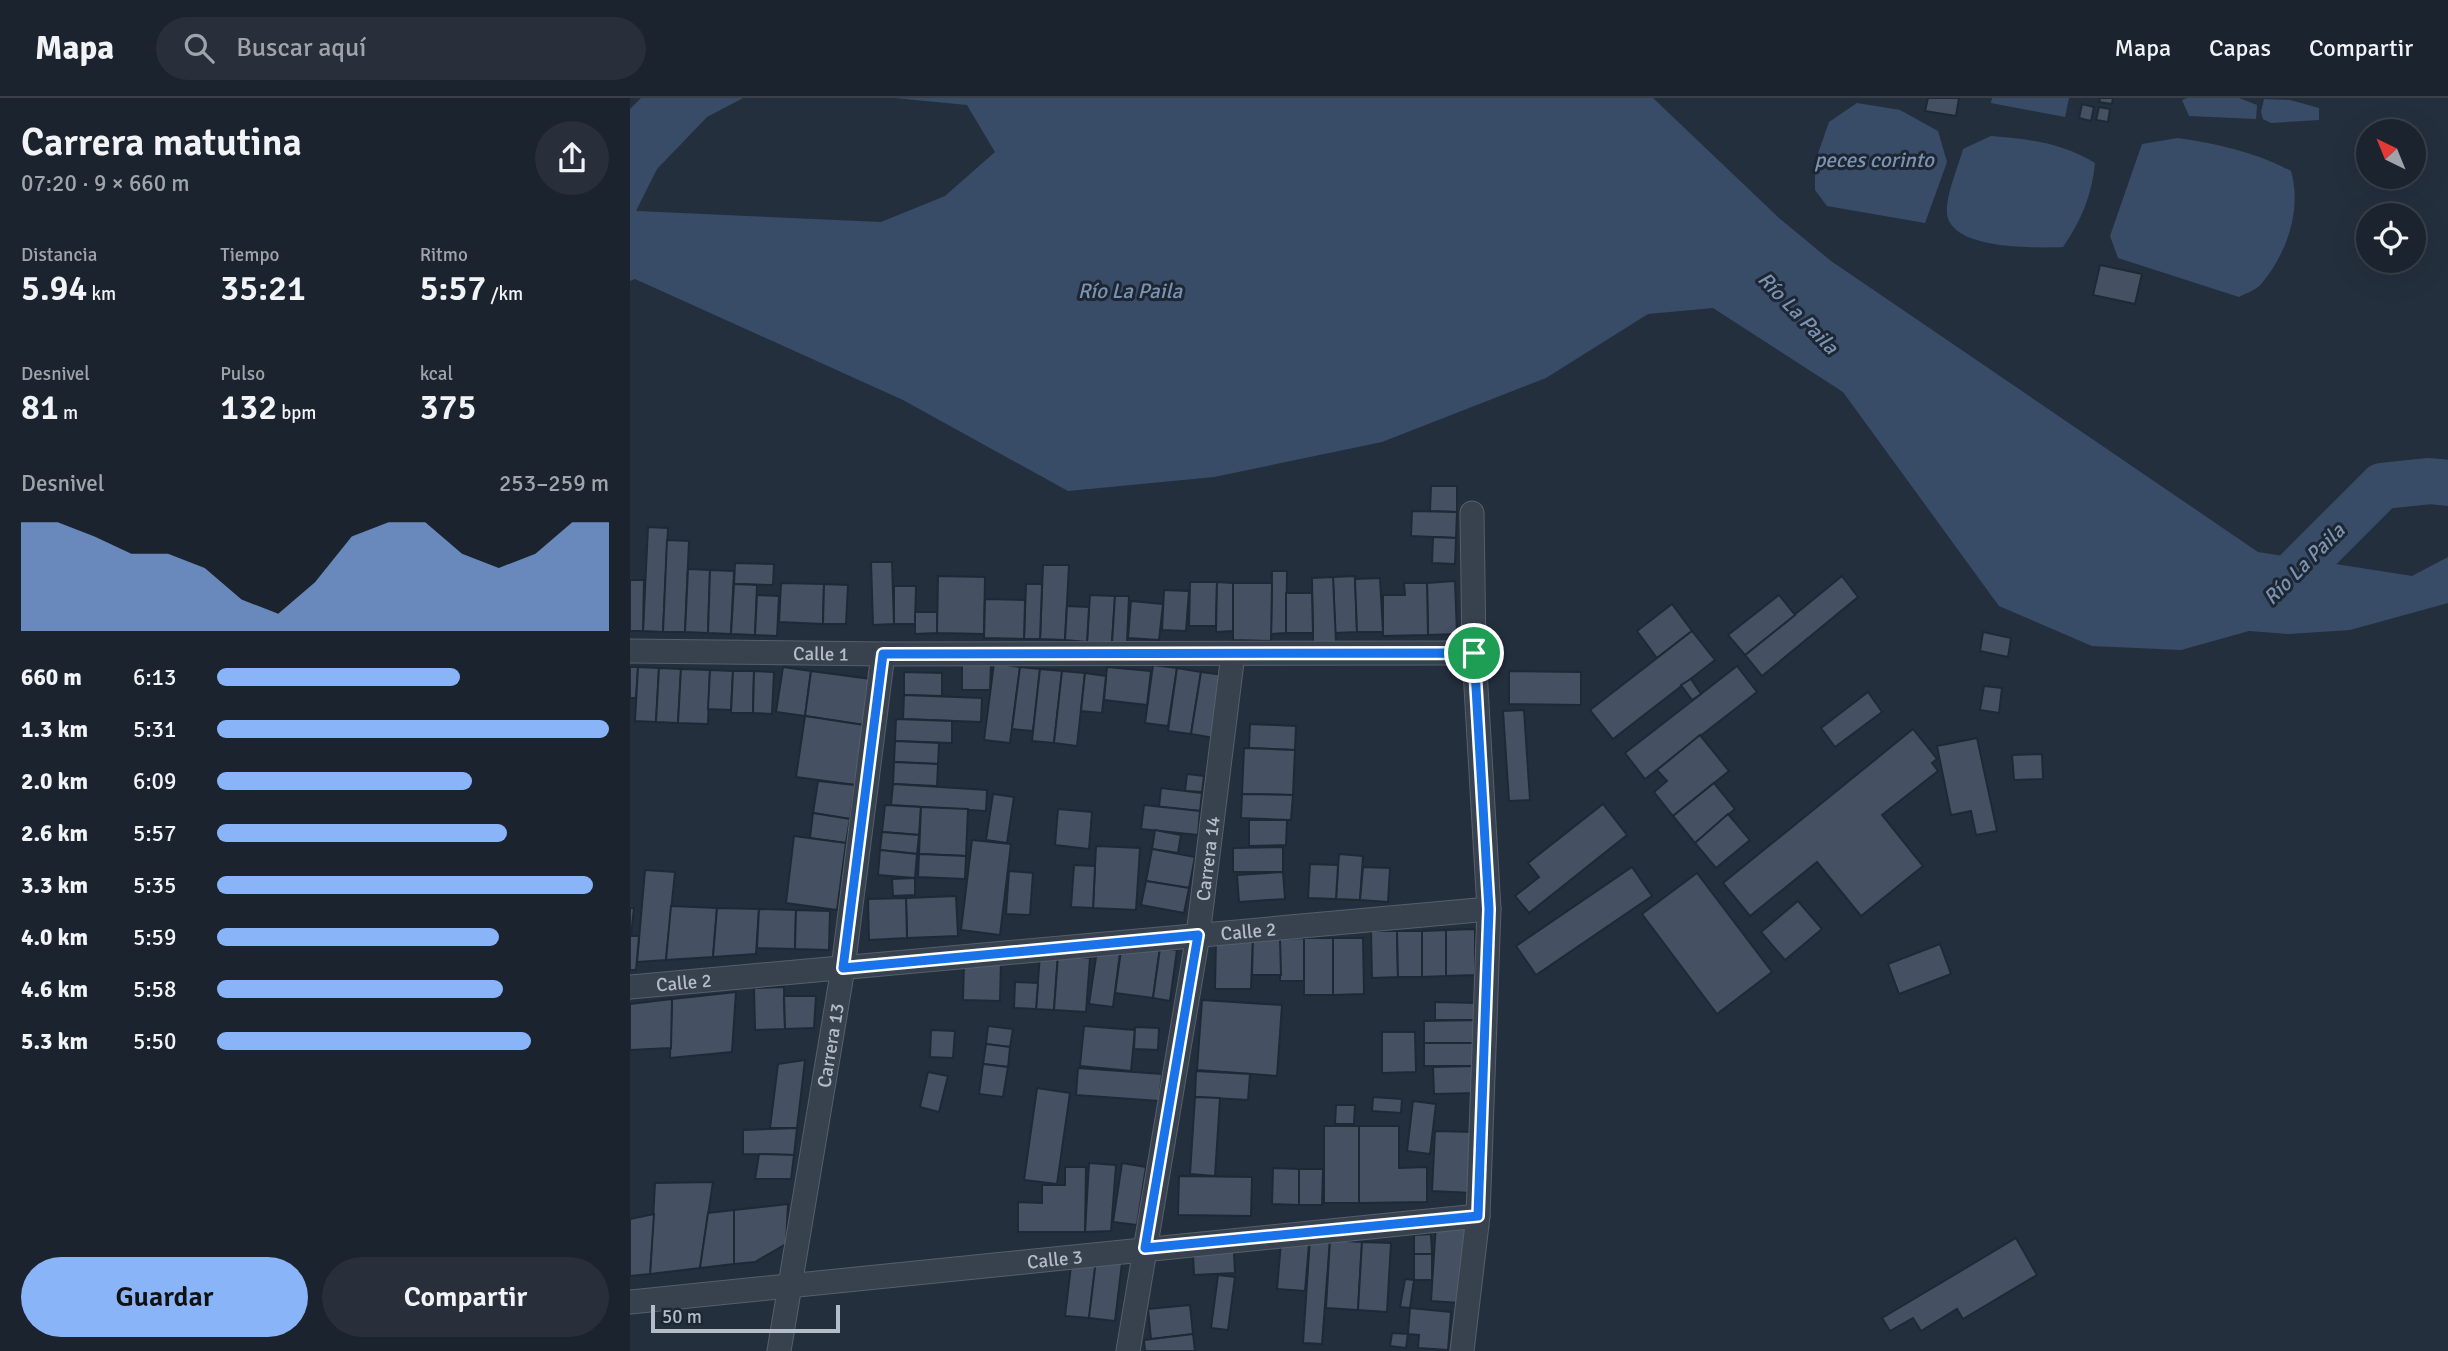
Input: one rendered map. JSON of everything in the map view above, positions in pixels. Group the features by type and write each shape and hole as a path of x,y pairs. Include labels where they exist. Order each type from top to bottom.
{"street":[{"path":"1462,1351 1478,1216 1489,909 1474,653 1472,513"},
{"name":"Calle 1","path":"630,651 883,654 1474,653"},
{"name":"Carrera 13","path":"779,1351 843,968 883,654"},
{"name":"Carrera 14","path":"1128,1351 1198,935 1233,654"},
{"name":"Calle 2","path":"630,987 1489,909"},
{"name":"Calle 3","path":"630,1302 1478,1216"}],"water":[{"name":"Río La Paila","path":"641,98 743,98 707,117 657,169 636,211 881,222 945,196 995,152 967,105 895,98 1653,98 1779,218 1831,261 2258,552 2412,576 2448,557 2448,603 2350,630 2288,634 2249,631 2181,650 2092,646 1999,606 1843,392 1713,308 1648,314 1546,378 1382,442 1214,477 1068,491 903,400 635,279 630,281 630,109"},
{"path":"1992,98 2069,98 2065,117 1991,103"},
{"path":"2239,98 2257,105 2256,119 2189,116 2182,100"},
{"path":"2264,99 2290,100 2319,108 2319,120 2271,123 2263,119 2261,112"},
{"name":"peces corinto","path":"1857,103 1900,110 1938,131 1947,162 1925,223 1827,206 1815,190 1815,162 1829,122"},
{"path":"1991,136 2045,143 2095,163 2085,207 2063,247 1996,244 1962,234 1952,225 1947,206 1963,149"},
{"path":"2178,138 2236,150 2291,171 2295,200 2285,244 2279,258 2260,285 2239,297 2118,258 2110,236 2142,144"}],"building":[{"path":"1928,98 1959,98 1956,116 1925,111"},
{"path":"2100,98 2113,98 2112,104 2099,102"},
{"path":"2082,104 2094,107 2091,121 2079,118"},
{"path":"2099,107 2110,109 2108,122 2096,120"},
{"path":"2100,265 2142,274 2135,304 2093,295"},
{"path":"1431,486 1457,486 1457,512 1430,511"},
{"path":"1412,511 1457,512 1456,538 1411,536"},
{"path":"648,527 668,528 663,632 643,631"},
{"path":"1433,537 1456,538 1455,564 1432,563"},
{"path":"667,540 689,541 685,632 663,632"},
{"path":"871,562 892,562 894,624 873,625"},
{"path":"735,563 774,564 773,585 734,584"},
{"path":"1043,565 1069,565 1065,640 1040,639"},
{"path":"688,569 710,570 708,633 685,632"},
{"path":"710,570 734,571 731,634 708,633"},
{"path":"1272,571 1287,571 1286,633 1271,634"},
{"path":"938,576 985,577 984,634 937,633"},
{"path":"1355,576 1357,632 1335,633 1333,577"},
{"path":"1842,576 1858,597 1762,676 1745,655"},
{"path":"1333,577 1336,642 1313,643 1312,578"},
{"path":"1380,578 1383,632 1357,632 1355,579"},
{"path":"630,580 644,580 643,631 630,631"},
{"path":"1455,581 1457,634 1428,635 1427,583"},
{"path":"1190,582 1217,582 1216,626 1189,626"},
{"path":"1217,582 1233,583 1234,631 1216,632"},
{"path":"781,583 824,584 823,624 779,622"},
{"path":"1233,583 1272,583 1271,641 1233,640"},
{"path":"1404,583 1427,583 1428,635 1383,636 1383,595 1405,595"},
{"path":"734,584 757,585 755,635 731,634"},
{"path":"824,584 848,585 846,624 823,624"},
{"path":"1026,584 1042,584 1040,639 1024,639"},
{"path":"894,586 916,586 915,624 894,624"},
{"path":"1164,590 1189,591 1186,631 1162,630"},
{"path":"1286,593 1312,593 1313,633 1286,633"},
{"path":"757,595 779,596 777,636 755,635"},
{"path":"1090,595 1115,596 1112,643 1087,642"},
{"path":"1779,595 1795,615 1745,655 1728,635"},
{"path":"1115,596 1129,596 1127,643 1112,643"},
{"path":"985,599 1025,600 1024,639 984,638"},
{"path":"1131,601 1163,604 1159,640 1128,638"},
{"path":"1672,604 1692,631 1657,658 1637,631"},
{"path":"1067,606 1089,607 1087,642 1065,640"},
{"path":"915,612 937,612 937,633 915,634"},
{"path":"1692,631 1715,660 1613,739 1590,710"},
{"path":"1983,632 2011,638 2008,657 1980,651"},
{"path":"994,663 1020,667 1010,743 984,740"},
{"path":"962,664 991,664 990,690 962,690"},
{"path":"1153,665 1177,668 1168,726 1145,723"},
{"path":"1737,666 1757,692 1645,779 1625,753"},
{"path":"630,667 638,667 636,698 630,698"},
{"path":"638,667 659,668 656,722 635,721"},
{"path":"783,667 811,671 805,716 776,712"},
{"path":"1020,667 1040,669 1033,731 1012,729"},
{"path":"1107,667 1151,671 1147,705 1104,700"},
{"path":"659,668 681,669 678,723 656,722"},
{"path":"1177,668 1201,672 1191,734 1168,731"},
{"path":"681,669 710,670 708,724 678,723"},
{"path":"1040,669 1062,671 1054,743 1032,741"},
{"path":"710,670 733,671 731,710 708,709"},
{"path":"733,671 754,671 753,713 731,713"},
{"path":"754,671 774,672 772,714 753,713"},
{"path":"811,671 871,679 864,725 805,716"},
{"path":"1062,671 1085,673 1077,746 1054,743"},
{"path":"1509,671 1581,672 1581,705 1509,704"},
{"path":"904,672 942,673 942,696 904,695"},
{"path":"1201,672 1224,675 1214,738 1191,734"},
{"path":"1085,673 1106,676 1102,713 1081,711"},
{"path":"1691,679 1701,694 1692,700 1681,685"},
{"path":"1984,686 2002,688 1999,713 1980,710"},
{"path":"1868,692 1882,712 1835,747 1821,728"},
{"path":"904,695 982,698 981,722 903,719"},
{"path":"1524,710 1530,800 1509,801 1503,711"},
{"path":"805,716 864,725 855,785 796,777"},
{"path":"896,719 952,721 952,743 895,741"},
{"path":"1250,724 1296,726 1295,750 1249,748"},
{"path":"1913,729 1937,759 1932,763 1938,771 1882,815 1923,866 1861,916 1817,862 1750,916 1723,883"},
{"path":"1700,735 1729,771 1673,816 1654,792 1667,781 1657,770"},
{"path":"1977,738 1997,831 1976,835 1971,811 1951,815 1937,746"},
{"path":"895,741 939,743 938,764 894,762"},
{"path":"1244,748 1295,750 1293,795 1242,794"},
{"path":"2042,754 2043,779 2014,780 2012,755"},
{"path":"894,762 938,764 937,786 893,784"},
{"path":"1187,774 1204,776 1202,792 1185,791"},
{"path":"818,781 855,785 850,819 813,813"},
{"path":"1714,783 1735,809 1695,843 1673,816"},
{"path":"893,784 987,790 986,811 891,805"},
{"path":"1161,788 1202,793 1200,811 1159,807"},
{"path":"993,794 1014,797 1007,843 986,840"},
{"path":"1242,794 1293,795 1291,820 1241,818"},
{"path":"1603,804 1627,835 1529,913 1515,896 1539,877 1528,863"},
{"path":"885,805 921,807 919,835 882,832"},
{"path":"1144,805 1200,811 1198,835 1141,829"},
{"path":"921,807 968,809 966,856 919,854"},
{"path":"1058,809 1092,812 1089,849 1055,845"},
{"path":"813,813 850,819 846,843 810,838"},
{"path":"1728,814 1750,840 1716,868 1695,843"},
{"path":"1249,820 1287,820 1286,845 1249,846"},
{"path":"1155,830 1181,835 1178,853 1152,849"},
{"path":"882,832 919,835 917,854 880,850"},
{"path":"794,836 846,843 837,910 786,903"},
{"path":"972,840 1011,844 1000,935 961,930"},
{"path":"1096,846 1140,848 1136,910 1093,908"},
{"path":"1283,847 1283,872 1233,872 1233,848"},
{"path":"1152,849 1195,857 1189,888 1146,881"},
{"path":"880,850 917,854 915,878 878,875"},
{"path":"919,854 966,856 965,879 918,877"},
{"path":"1339,854 1363,856 1360,900 1336,899"},
{"path":"1310,864 1338,865 1336,899 1308,898"},
{"path":"1074,865 1095,866 1093,908 1071,907"},
{"path":"1363,867 1390,868 1388,902 1360,900"},
{"path":"1632,867 1652,896 1536,975 1516,946"},
{"path":"645,870 675,872 666,960 637,962"},
{"path":"1009,871 1033,873 1030,915 1006,914"},
{"path":"1283,872 1285,899 1239,902 1237,875"},
{"path":"1697,873 1772,972 1717,1014 1642,914"},
{"path":"915,878 915,895 893,896 892,879"},
{"path":"1146,881 1189,888 1184,913 1141,905"},
{"path":"956,896 958,936 907,938 906,898"},
{"path":"906,898 907,938 869,940 868,899"},
{"path":"1798,901 1822,929 1785,960 1761,932"},
{"path":"671,906 717,908 713,957 666,960"},
{"path":"630,908 634,908 631,936 630,936"},
{"path":"717,908 759,909 756,954 713,957"},
{"path":"759,909 796,910 795,949 757,948"},
{"path":"796,910 830,911 829,950 795,949"},
{"path":"1475,929 1475,975 1446,976 1446,930"},
{"path":"1446,930 1446,976 1422,977 1422,931"},
{"path":"1371,931 1397,931 1398,977 1372,978"},
{"path":"1397,931 1422,931 1422,977 1398,977"},
{"path":"630,936 639,936 636,970 630,970"},
{"path":"1216,938 1253,939 1251,989 1215,989"},
{"path":"1304,938 1304,981 1280,981 1280,939"},
{"path":"1304,938 1333,938 1333,995 1304,995"},
{"path":"1333,938 1363,938 1364,994 1333,995"},
{"path":"1253,939 1280,939 1281,975 1252,975"},
{"path":"1122,943 1160,948 1153,998 1115,993"},
{"path":"1940,944 1951,974 1899,994 1888,964"},
{"path":"1160,948 1177,950 1170,1001 1153,998"},
{"path":"1097,950 1120,953 1113,1007 1089,1004"},
{"path":"1040,954 1058,955 1054,1010 1036,1009"},
{"path":"1058,955 1090,958 1086,1012 1054,1010"},
{"path":"964,960 1001,961 1000,1001 963,1000"},
{"path":"1015,982 1038,983 1036,1009 1014,1008"},
{"path":"784,987 785,1029 755,1030 754,988"},
{"path":"736,992 732,1052 670,1058 672,999"},
{"path":"784,996 816,996 814,1028 785,1029"},
{"path":"672,999 671,1048 630,1050 630,1004"},
{"path":"1202,1000 1282,1005 1277,1076 1197,1070"},
{"path":"1435,1002 1478,1003 1477,1020 1435,1020"},
{"path":"1477,1020 1478,1043 1424,1043 1424,1021"},
{"path":"988,1026 1013,1029 1010,1047 986,1044"},
{"path":"1084,1026 1135,1030 1131,1071 1080,1066"},
{"path":"1135,1027 1159,1028 1158,1050 1134,1049"},
{"path":"931,1030 955,1031 953,1058 930,1057"},
{"path":"1382,1032 1415,1032 1416,1072 1382,1073"},
{"path":"1424,1043 1478,1043 1478,1066 1424,1066"},
{"path":"986,1044 1010,1047 1008,1067 983,1064"},
{"path":"805,1060 797,1128 770,1128 778,1064"},
{"path":"983,1064 1008,1067 1003,1097 979,1094"},
{"path":"1478,1066 1478,1093 1434,1094 1433,1067"},
{"path":"1078,1068 1162,1074 1159,1101 1076,1095"},
{"path":"1196,1071 1250,1074 1248,1100 1195,1097"},
{"path":"928,1072 948,1076 939,1112 920,1107"},
{"path":"1037,1088 1070,1093 1057,1184 1024,1180"},
{"path":"1195,1097 1220,1098 1215,1176 1190,1174"},
{"path":"1373,1097 1402,1099 1401,1113 1372,1111"},
{"path":"1413,1101 1436,1104 1430,1154 1407,1151"},
{"path":"1336,1105 1355,1105 1354,1124 1335,1124"},
{"path":"1324,1126 1359,1126 1359,1203 1324,1203"},
{"path":"1359,1126 1399,1126 1399,1168 1427,1167 1427,1202 1359,1203"},
{"path":"797,1128 794,1155 743,1154 743,1130"},
{"path":"1435,1131 1476,1132 1472,1193 1432,1191"},
{"path":"759,1154 794,1155 791,1179 755,1179"},
{"path":"1089,1163 1116,1165 1111,1231 1085,1232"},
{"path":"1122,1163 1146,1167 1137,1225 1113,1222"},
{"path":"1065,1167 1086,1167 1085,1232 1018,1232 1018,1202 1042,1203 1042,1185 1065,1185"},
{"path":"1273,1168 1299,1169 1299,1205 1272,1204"},
{"path":"1299,1169 1323,1169 1322,1205 1299,1205"},
{"path":"1179,1176 1252,1177 1251,1216 1178,1215"},
{"path":"713,1182 700,1268 650,1274 655,1183"},
{"path":"788,1204 786,1244 755,1262 734,1264 734,1210"},
{"path":"734,1210 734,1264 700,1268 708,1213"},
{"path":"654,1214 650,1274 630,1276 630,1219"},
{"path":"1436,1224 1467,1226 1460,1303 1431,1301"},
{"path":"1431,1234 1432,1254 1414,1254 1414,1235"},
{"path":"1310,1238 1330,1240 1322,1344 1303,1343"},
{"path":"2016,1238 2037,1275 1963,1319 1957,1309 1921,1331 1913,1318 1890,1331 1882,1318"},
{"path":"1330,1240 1362,1242 1358,1310 1326,1308"},
{"path":"1281,1242 1309,1244 1305,1291 1277,1289"},
{"path":"1362,1242 1391,1243 1387,1312 1358,1310"},
{"path":"1234,1251 1235,1273 1194,1275 1193,1253"},
{"path":"1414,1254 1432,1254 1432,1280 1414,1280"},
{"path":"1072,1258 1096,1260 1089,1318 1065,1316"},
{"path":"1096,1260 1122,1263 1115,1321 1089,1318"},
{"path":"1218,1275 1235,1277 1228,1330 1211,1328"},
{"path":"1405,1279 1414,1280 1410,1308 1400,1307"},
{"path":"1190,1305 1193,1334 1151,1339 1148,1309"},
{"path":"1410,1308 1451,1312 1448,1350 1418,1348 1419,1335 1408,1334"},
{"path":"1392,1333 1408,1334 1406,1348 1390,1346"},
{"path":"1193,1334 1195,1351 1145,1351 1144,1340"}],"waterway":[{"name":"Río La Paila","path":"2265,603 2382,486 2430,481 2448,483"}],"route":[{"path":"1474,653 1489,909 1478,1216 1145,1248 1198,935 843,968 883,654 1474,653"}]}
